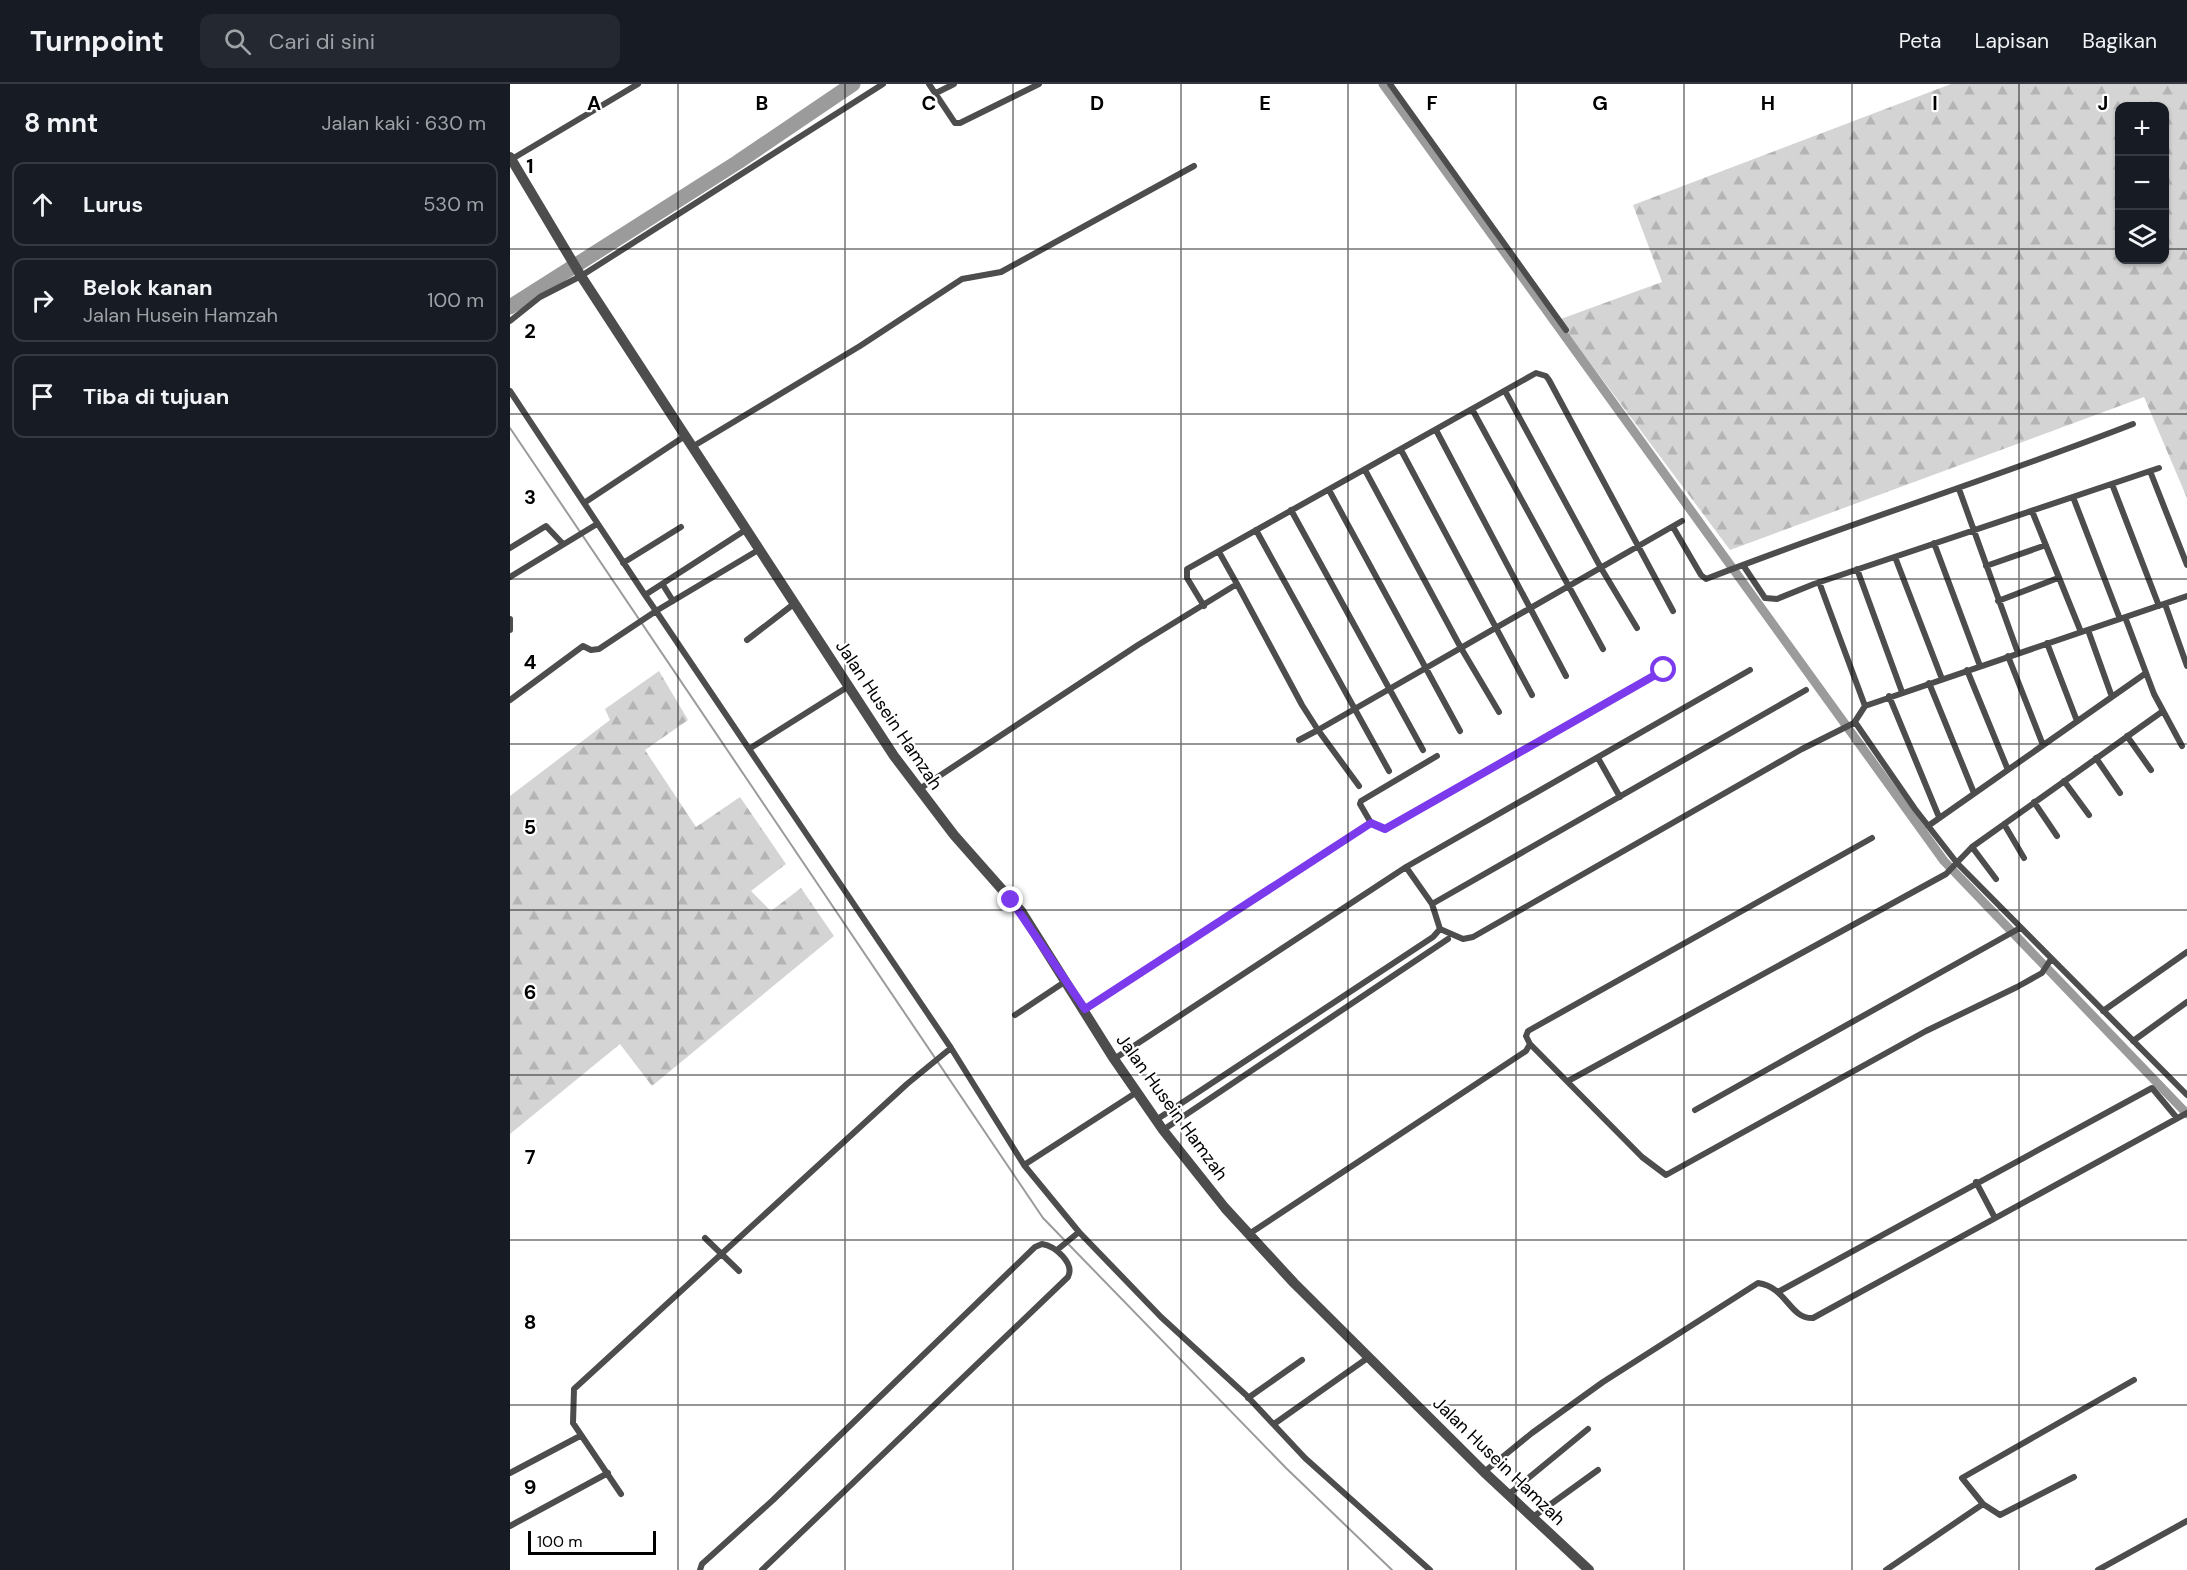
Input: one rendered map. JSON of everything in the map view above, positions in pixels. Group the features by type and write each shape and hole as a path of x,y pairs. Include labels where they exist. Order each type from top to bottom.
{"street":[{"path":"511,158 638,84"},
{"path":"510,321 540,297 883,84"},
{"path":"929,84 955,123 960,123 1039,84"},
{"path":"936,93 954,84"},
{"path":"1390,84 1566,330"},
{"name":"Jalan Husein Hamzah","path":"511,158 579,274 917,790 1021,911 1067,980 1114,1059 1163,1130 1249,1234 1484,1472 1589,1570"},
{"path":"692,447 860,346 962,279 1001,272 1194,166"},
{"path":"1204,606 1185,573 1291,510 1536,373 1546,376 1673,611"},
{"path":"510,391 584,503 594,525 623,563 654,612 749,749 1024,1165 1077,1234 1248,1398 1305,1458 1430,1570"},
{"path":"1505,391 1601,568 1637,628"},
{"path":"1472,409 1567,587 1603,649"},
{"path":"1673,526 1701,575 1706,579 2133,424"},
{"path":"1436,430 1566,676"},
{"path":"584,503 685,436"},
{"path":"1401,450 1532,695"},
{"path":"1740,566 1765,597 1777,599 1819,582 2159,468"},
{"path":"1365,470 1461,648 1499,712"},
{"path":"2150,471 2187,565"},
{"path":"2112,484 2187,666"},
{"path":"1959,489 1972,531 2018,653"},
{"path":"1329,490 1460,731"},
{"path":"2073,497 2146,673 2182,746"},
{"path":"1291,510 1423,750"},
{"path":"2032,511 2058,578 2112,697"},
{"path":"1299,740 1682,521"},
{"path":"510,578 594,525"},
{"path":"510,548 546,526 563,544"},
{"path":"623,563 681,527"},
{"path":"645,595 747,529"},
{"path":"1256,530 1389,771"},
{"path":"1934,543 1980,666"},
{"path":"1986,566 2046,545"},
{"path":"510,700 583,646 591,650 599,650 654,612 760,549"},
{"path":"1219,552 1302,705 1359,786"},
{"path":"1895,557 1941,679"},
{"path":"1857,569 1902,692"},
{"path":"1998,601 2058,578"},
{"path":"1819,582 1865,706"},
{"path":"917,790 1138,645 1237,584"},
{"path":"663,585 673,601"},
{"path":"1406,867 1432,904 1440,929 1463,939 1473,936 1802,749 1855,723 1865,706 2187,596"},
{"path":"747,640 795,603"},
{"path":"510,618 510,630"},
{"path":"2047,643 2077,721"},
{"path":"2008,656 2043,745"},
{"path":"1437,756 1361,801 1360,804 1371,823 1385,829 1664,670"},
{"path":"1114,1059 1406,867 1750,670"},
{"path":"1967,670 2008,770"},
{"path":"1928,826 2146,673"},
{"path":"1929,683 1974,793"},
{"path":"749,749 849,686"},
{"path":"1432,904 1806,690"},
{"path":"1889,696 1939,817"},
{"path":"1568,1081 1946,874 1972,847 2163,711"},
{"path":"1855,723 1957,863 2187,1095"},
{"path":"2127,736 2151,770"},
{"path":"1598,758 1620,797"},
{"path":"2096,758 2120,793"},
{"path":"2064,780 2089,814"},
{"path":"2034,802 2057,836"},
{"path":"1085,1009 1371,823"},
{"path":"2004,824 2024,858"},
{"path":"1872,838 1528,1031 1526,1036 1530,1044 1642,1157 1660,1173 1670,1174 1926,1031 2042,973 2051,960"},
{"path":"1972,847 1996,879"},
{"path":"1156,1120 1421,946 1440,929"},
{"path":"1695,1110 2020,929"},
{"path":"1163,1130 1448,939"},
{"path":"1421,946 1426,955"},
{"path":"2103,1011 2187,952"},
{"path":"1015,1015 1067,980"},
{"path":"2133,1041 2187,1002"},
{"path":"1249,1234 1526,1051 1530,1044"},
{"path":"621,1494 573,1423 574,1389 948,1051"},
{"path":"1240,1064 1246,1074"},
{"path":"1484,1472 1532,1433 1603,1382 1758,1283 1770,1285 1803,1317 1813,1318 2182,1116 2152,1088 1778,1292"},
{"path":"1024,1165 1137,1092"},
{"path":"1976,1182 1995,1218"},
{"path":"1059,1248 1077,1234"},
{"path":"705,1238 739,1271"},
{"path":"700,1570 702,1564 781,1492 1035,1247 1042,1244 1059,1248 1069,1267 1068,1277 762,1570"},
{"path":"1274,1424 1370,1357"},
{"path":"1248,1398 1302,1360"},
{"path":"2073,1477 2000,1515 1983,1504 1962,1482 1965,1474 2134,1380"},
{"path":"1509,1494 1588,1429"},
{"path":"510,1473 580,1436"},
{"path":"1533,1517 1598,1470"},
{"path":"510,1526 608,1473"},
{"path":"1886,1570 1983,1504"},
{"path":"2098,1570 2187,1521"}],"green space":[{"path":"1951,84 2187,84 2187,498 2144,397 1730,550 1558,320 1662,282 1633,205"},
{"path":"659,671 688,720 645,750 696,827 740,797 786,864 751,891 771,911 801,888 834,936 652,1086 620,1044 510,1134 510,796 610,720 605,709"}],"waterway":[{"path":"510,307 738,162 853,84"},
{"path":"1383,84 1944,861 2187,1114"},
{"path":"510,428 1043,1218 1286,1468 1392,1570"}],"route":[{"path":"1011,900 1021,911 1085,1009 1371,823 1385,829 1664,670"}]}
